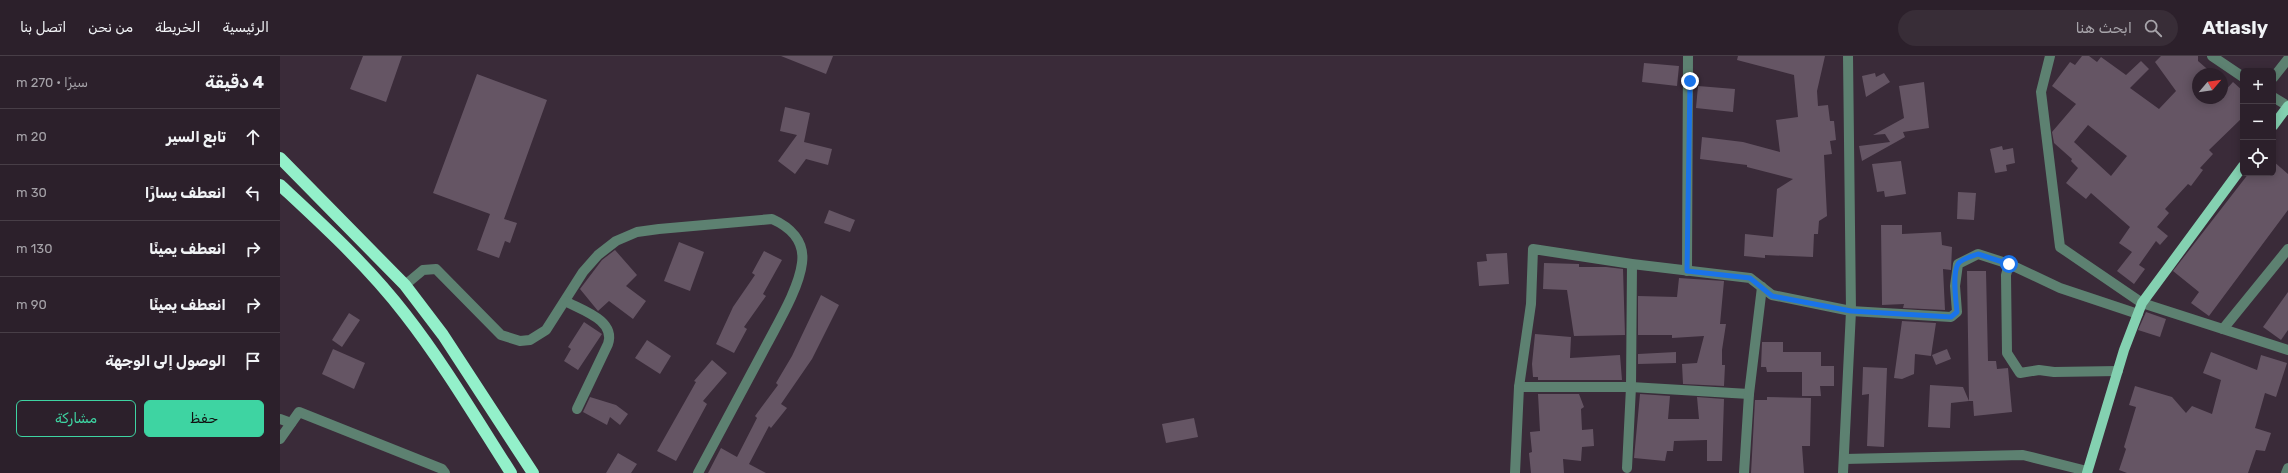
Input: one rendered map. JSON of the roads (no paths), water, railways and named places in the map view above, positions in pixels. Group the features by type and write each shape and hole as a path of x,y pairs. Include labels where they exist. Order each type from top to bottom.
{"highway":[{"path":"280,158 405,285 443,335 533,473"},
{"path":"280,185 341,242 404,313 442,365 511,473"}],"main road":[{"path":"2276,122 2288,106"},
{"path":"2087,472 2118,371 2142,303 2240,170"}],"street":[{"path":"1687,271 1688,56"},
{"path":"1843,473 1851,311 1848,56"},
{"path":"2050,56 2041,92 2060,247 2142,303 2288,350"},
{"path":"2212,56 2240,75"},
{"path":"2276,74 2288,59"},
{"path":"2276,99 2288,106"},
{"path":"405,285 423,270 436,269 501,335 520,341 530,340 546,330 583,272 598,255 616,241 637,232 772,219 786,225 796,235 801,249 802,263 791,298 698,473"},
{"path":"1515,473 1519,387 1531,304 1533,249 1632,264 1750,278 1772,296 1851,311 1951,317 1957,312 1954,286 1957,267 1961,262 1978,254 2009,264 2060,288 2138,314"},
{"path":"2223,329 2288,249"},
{"path":"1627,468 1631,388 1632,264"},
{"path":"2009,264 2006,275 2007,353 2020,373 2039,370 2054,372 2118,371"},
{"path":"1744,473 1749,394 1762,288"},
{"path":"565,301 603,322 610,335 608,344 578,409"},
{"path":"1519,387 1631,388 1749,394"},
{"path":"280,439 299,412 442,469 445,473"},
{"path":"280,419 292,423"},
{"path":"1844,459 2023,455 2087,472"},
{"path":"2286,473 2288,468"}]}
